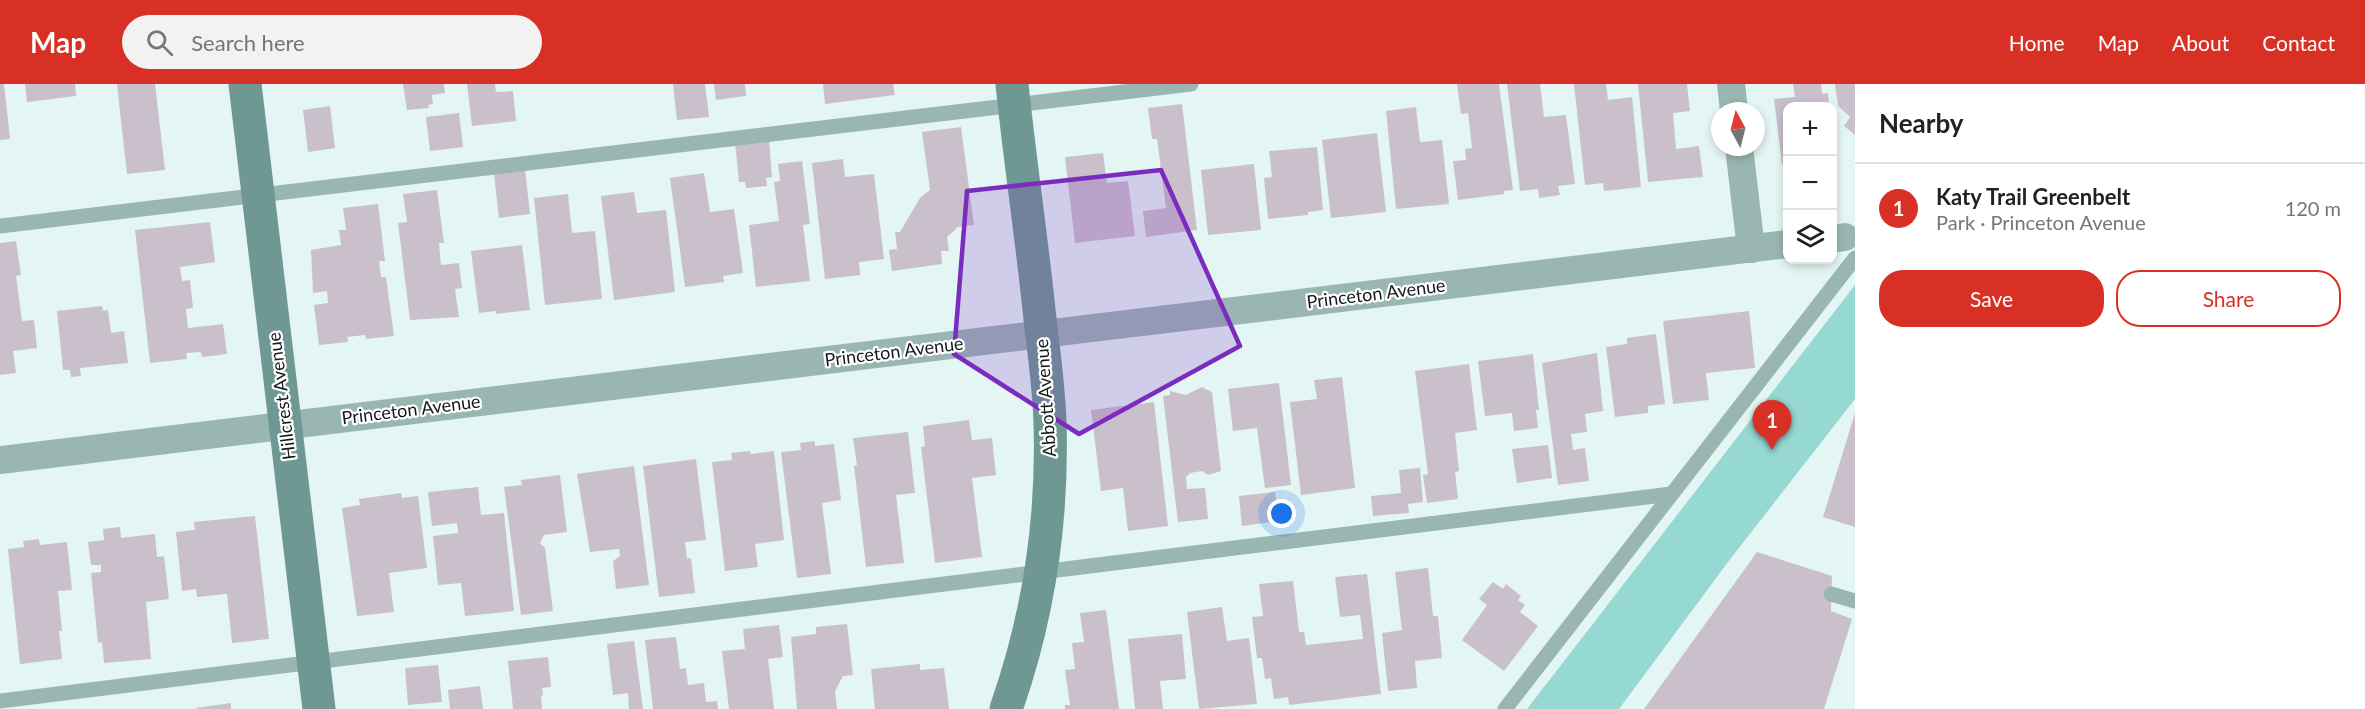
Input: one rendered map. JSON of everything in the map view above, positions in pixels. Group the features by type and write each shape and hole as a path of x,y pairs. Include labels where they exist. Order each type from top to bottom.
{"street":[{"name":"Hillcrest Avenue","path":"246,84 319,709"},
{"path":"1731,84 1733,102"},
{"name":"Abbott Avenue","path":"1006,709 1032,622 1041,573 1050,485 1050,421 1042,334 1014,95"},
{"path":"1740,156 1751,249"},
{"name":"Princeton Avenue","path":"0,460 1783,245"}],"lane":[{"path":"0,226 259,195 1014,95 1191,84"},
{"path":"1504,709 1671,494 1844,245"},
{"path":"0,701 1671,494"},
{"path":"1832,594 1855,601"}],"highlighted area":[{"path":"1161,170 1240,346 1079,434 954,354 967,191"}],"shaded area":[{"path":"1855,285 1855,399 1728,562 1619,709 1527,709"}],"building":[{"path":"0,84 4,84 10,139 0,140"},
{"path":"25,84 75,84 76,96 27,102"},
{"path":"117,84 155,84 165,170 127,174"},
{"path":"403,84 444,84 445,93 432,95 433,104 428,105 429,108 407,110"},
{"path":"467,84 495,84 496,92 513,91 516,121 472,126"},
{"path":"673,84 705,84 709,117 677,120"},
{"path":"714,84 745,84 746,96 716,100"},
{"path":"823,84 893,84 895,95 825,104"},
{"path":"1457,84 1499,84 1513,190 1504,191 1504,194 1458,200 1453,161 1466,160 1465,149 1472,148 1468,113 1461,114"},
{"path":"1507,84 1540,84 1544,117 1566,115 1575,184 1558,186 1560,195 1539,198 1538,189 1520,191"},
{"path":"1574,84 1606,84 1608,100 1632,97 1641,187 1604,191 1603,183 1585,185"},
{"path":"1638,84 1687,84 1690,111 1673,113 1676,149 1699,146 1703,177 1648,182"},
{"path":"1793,84 1821,84 1822,94 1828,93 1829,102 1783,102 1782,165 1774,99 1795,97"},
{"path":"1835,84 1855,84 1855,135 1844,126 1850,117 1838,106"},
{"path":"1182,104 1197,230 1146,237 1143,211 1166,208 1157,139 1152,139 1148,108"},
{"path":"330,106 335,148 308,152 303,110"},
{"path":"1416,107 1420,142 1442,140 1449,204 1396,209 1386,111"},
{"path":"459,113 463,147 430,151 426,117"},
{"path":"961,127 974,225 958,227 947,237 949,251 941,251 942,264 892,271 889,250 897,249 895,232 900,232 920,198 930,190 922,132"},
{"path":"1377,133 1386,212 1331,218 1322,140"},
{"path":"769,139 772,177 766,178 767,186 746,188 745,182 739,182 735,143"},
{"path":"1317,147 1323,210 1308,212 1308,215 1268,219 1264,178 1272,177 1269,151"},
{"path":"1103,153 1107,183 1128,181 1135,236 1075,243 1065,157"},
{"path":"843,159 845,177 874,174 884,259 859,262 860,275 825,279 812,163"},
{"path":"802,161 810,224 803,225 810,281 756,287 749,225 779,221 774,182 780,181 778,164"},
{"path":"1254,164 1261,230 1208,235 1201,170"},
{"path":"525,169 530,214 499,218 494,173"},
{"path":"704,173 710,212 734,209 743,273 723,276 724,282 685,287 670,178"},
{"path":"437,190 444,243 439,243 441,265 459,263 462,288 455,289 459,317 410,320 398,223 407,222 403,194"},
{"path":"634,192 637,213 666,210 675,292 614,300 601,196"},
{"path":"568,194 572,233 595,231 602,299 545,305 534,198"},
{"path":"378,204 385,261 379,261 381,277 386,277 394,336 366,339 365,335 347,337 348,342 319,345 314,305 328,303 327,291 313,293 311,250 341,245 339,230 346,230 343,208"},
{"path":"210,222 215,262 180,267 182,281 190,280 193,308 186,309 188,328 223,324 227,354 202,357 201,352 186,353 187,359 150,363 135,230"},
{"path":"16,241 21,275 16,276 22,321 34,320 37,348 13,351 16,373 0,375 0,243"},
{"path":"522,245 530,310 496,314 496,311 479,313 471,251"},
{"path":"102,306 103,311 108,310 111,333 124,331 128,363 80,368 81,376 71,377 70,370 63,370 57,311"},
{"path":"1749,311 1755,368 1706,373 1709,400 1673,404 1663,321"},
{"path":"1656,334 1665,404 1648,406 1648,413 1615,417 1606,347 1627,344 1627,338"},
{"path":"1597,353 1603,411 1585,414 1587,432 1571,434 1573,450 1585,448 1589,481 1558,485 1542,363"},
{"path":"1533,354 1539,410 1536,410 1538,428 1514,431 1512,413 1485,416 1478,361"},
{"path":"1469,364 1477,430 1455,433 1459,471 1455,472 1458,499 1427,503 1423,475 1428,474 1415,371"},
{"path":"1342,377 1355,488 1301,495 1290,402 1317,399 1314,380"},
{"path":"1279,383 1291,485 1265,488 1257,428 1233,431 1228,389"},
{"path":"1202,387 1212,392 1221,471 1208,475 1202,471 1190,473 1186,477 1187,489 1205,488 1208,519 1178,522 1163,396 1170,395 1170,391 1186,395"},
{"path":"1154,402 1168,526 1128,531 1123,488 1101,491 1091,410"},
{"path":"1855,413 1855,527 1823,517"},
{"path":"969,420 972,440 992,438 996,475 972,478 982,557 935,563 921,447 925,446 923,426"},
{"path":"908,432 915,493 896,495 904,563 866,567 854,466 857,465 853,438"},
{"path":"815,441 815,446 834,444 841,500 822,503 831,574 797,578 781,452 801,450 800,443"},
{"path":"1548,445 1552,478 1517,483 1512,449"},
{"path":"750,451 751,454 774,451 784,540 755,544 758,567 725,571 712,462 732,460 731,453"},
{"path":"696,459 706,540 685,542 687,559 691,558 695,593 659,597 643,466"},
{"path":"634,466 649,585 616,589 613,561 620,556 619,549 590,552 577,474"},
{"path":"1420,468 1423,502 1408,504 1409,513 1373,516 1371,496 1401,493 1399,470"},
{"path":"560,475 567,532 544,535 540,543 545,548 553,611 521,615 504,487 522,485 521,480"},
{"path":"478,487 481,515 504,513 514,611 465,616 461,583 438,585 433,536 458,533 457,523 432,526 428,492"},
{"path":"1275,492 1279,521 1242,526 1239,496"},
{"path":"401,493 402,498 418,496 427,568 389,573 394,612 357,616 342,508 360,505 359,499"},
{"path":"255,516 269,639 232,643 227,594 197,597 196,589 182,591 176,532 195,530 194,522"},
{"path":"120,527 121,538 155,534 157,557 164,556 169,599 146,602 151,659 104,663 102,642 98,643 91,573 101,572 101,565 91,565 88,542 104,540 103,529"},
{"path":"39,539 40,545 67,542 72,590 58,591 62,659 20,664 8,549 24,547 23,541"},
{"path":"1757,552 1832,576 1831,611 1852,619 1824,709 1644,709"},
{"path":"1428,568 1433,616 1438,616 1442,658 1415,661 1417,688 1388,691 1382,633 1402,630 1395,572"},
{"path":"1367,574 1381,694 1289,705 1288,697 1274,699 1271,678 1265,679 1262,658 1257,658 1252,617 1263,616 1259,584 1293,581 1299,632 1304,632 1306,645 1363,639 1360,615 1340,617 1335,577"},
{"path":"1493,582 1503,589 1506,584 1521,596 1518,600 1525,605 1520,612 1538,626 1504,671 1462,640 1487,605 1479,599"},
{"path":"1222,607 1227,641 1249,638 1257,704 1199,709 1187,612"},
{"path":"1106,610 1119,709 1065,709 1065,705 1070,705 1065,670 1075,669 1072,643 1084,642 1080,613"},
{"path":"847,624 853,675 843,676 835,691 837,709 797,709 791,637 816,634 816,627"},
{"path":"779,625 783,657 768,659 774,709 729,709 722,651 745,649 743,629"},
{"path":"1182,634 1186,679 1160,681 1163,709 1135,709 1128,639"},
{"path":"676,637 680,669 686,668 688,685 704,683 706,702 717,701 718,709 653,709 645,640"},
{"path":"634,641 643,709 629,709 628,693 613,695 607,644"},
{"path":"548,657 551,687 542,688 542,709 513,709 508,661"},
{"path":"920,664 920,670 944,668 949,709 875,709 871,669"},
{"path":"438,665 442,702 408,705 405,668"},
{"path":"480,686 483,709 450,709 448,690"},
{"path":"231,703 231,709 196,708"}],"place":[{"name":"Katy Trail Greenbelt","path":"1772,450"}]}
